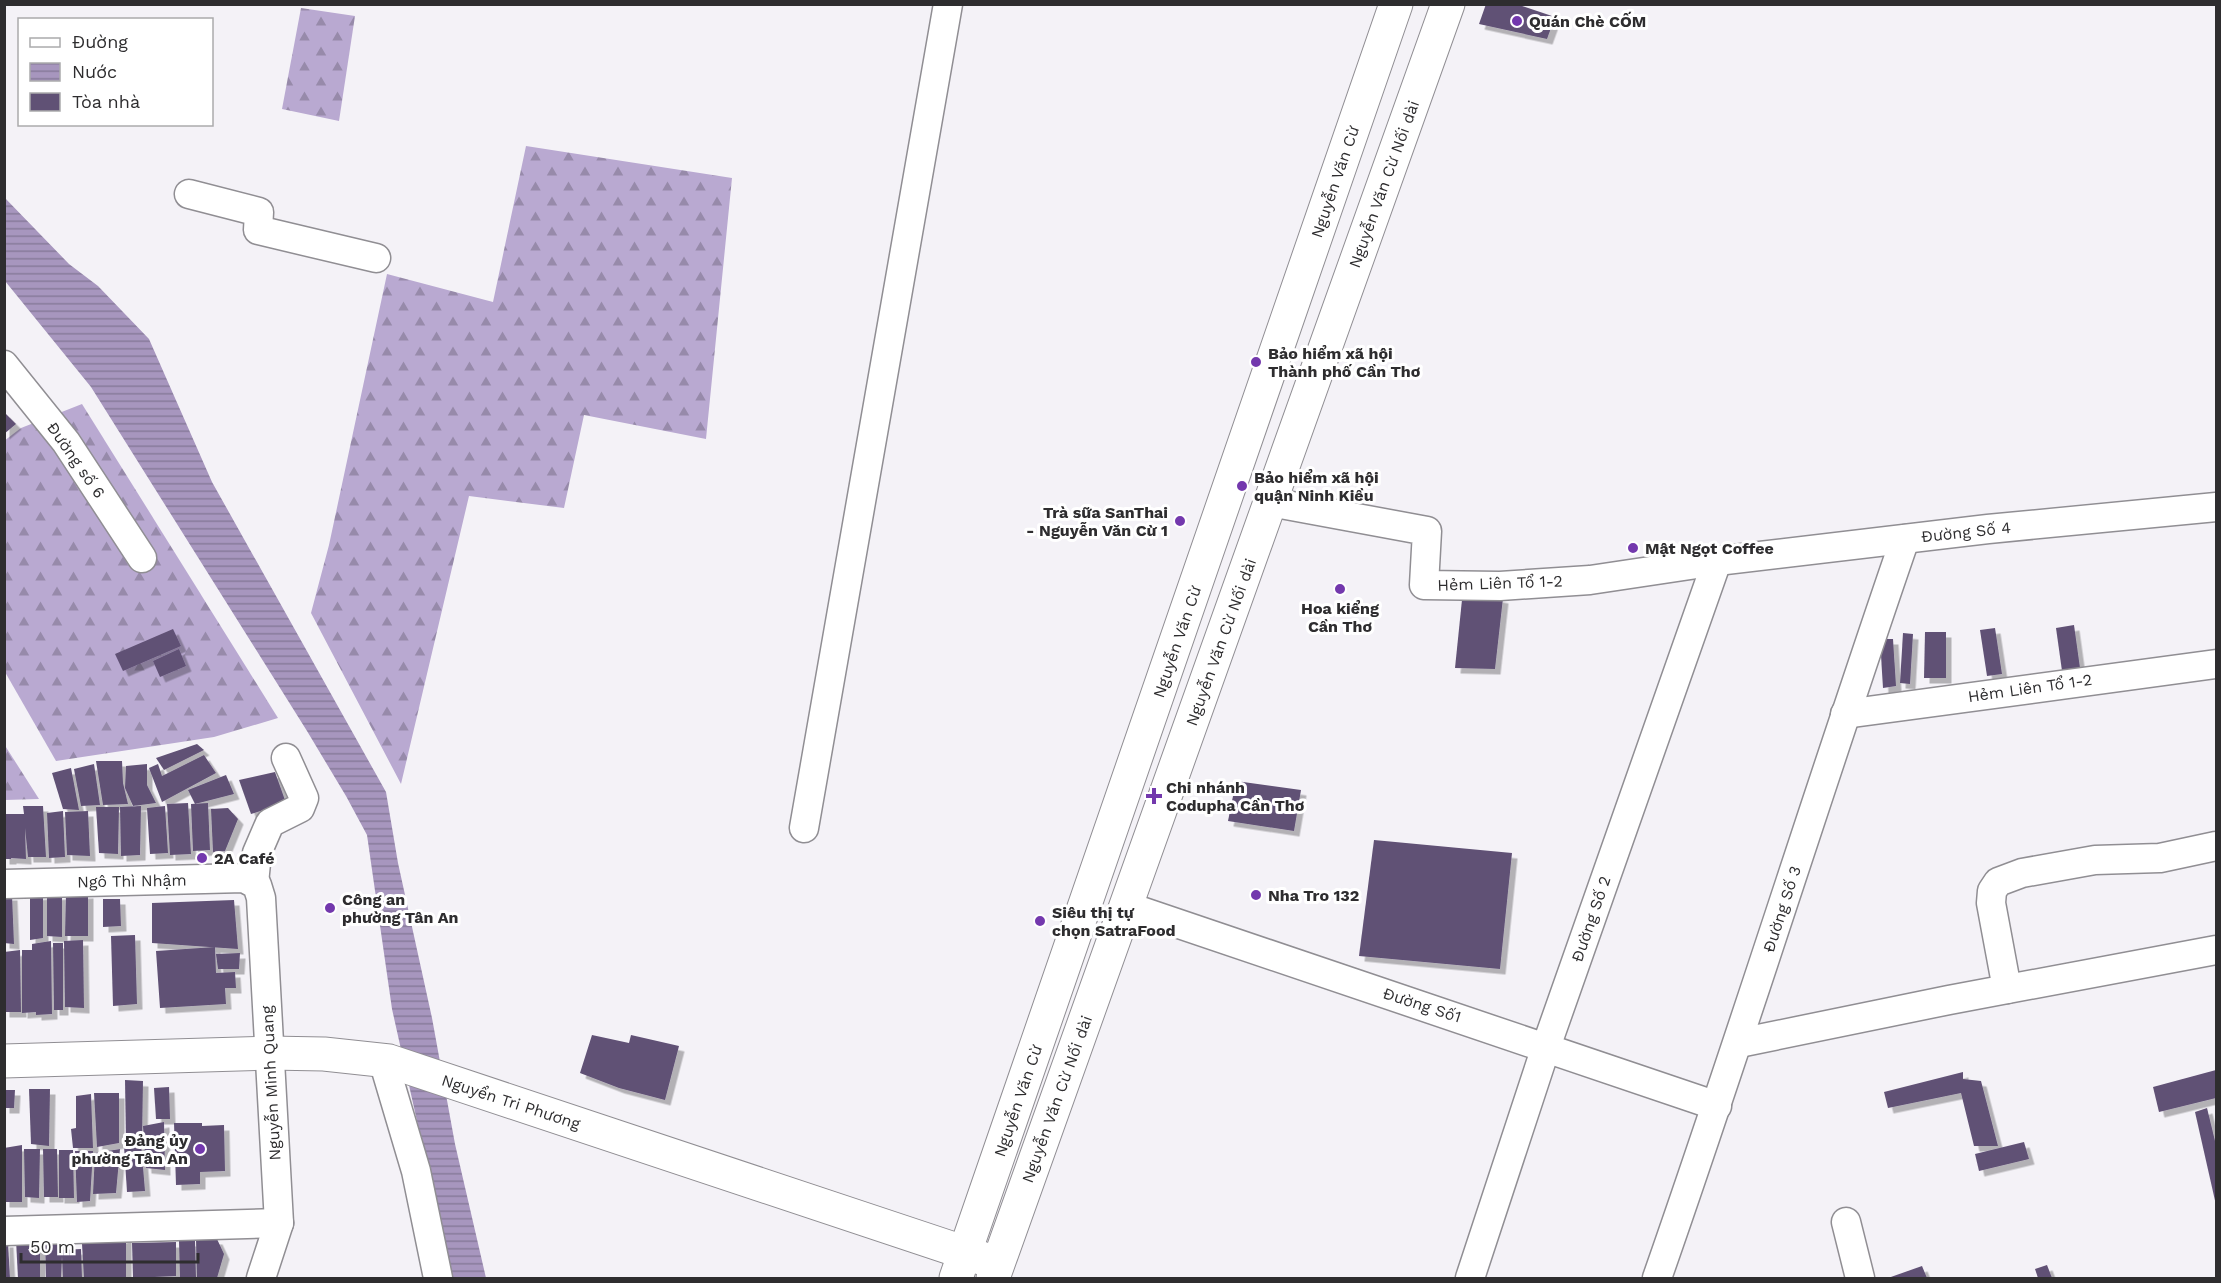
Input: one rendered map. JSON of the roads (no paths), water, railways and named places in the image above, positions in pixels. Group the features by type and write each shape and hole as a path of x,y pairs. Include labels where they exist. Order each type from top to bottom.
{"main road":[{"name":"Nguyễn Văn Cừ","path":"961,1265 1396,4"},
{"name":"Nguyễn Văn Cừ Nối dài","path":"996,1271 1448,4"},
{"path":"1360,110 1405,124"},
{"name":"Nguyển Tri Phương","path":"4,1061 269,1053 324,1054 386,1061 518,1104 961,1265 996,1271"}],"street":[{"path":"804,828 948,4"},
{"path":"189,194 259,212 257,230 376,258"},
{"name":"Đường số 6","path":"4,365 66,442 142,558"},
{"name":"Hẻm Liên Tổ 1-2","path":"1270,502 1427,531 1424,585 1500,586 1590,580 1717,561"},
{"name":"Đường Số 4","path":"1717,561 2217,507"},
{"name":"Đường Số 3","path":"1657,1278 1717,1106 1845,714 1905,539"},
{"name":"Đường Số 2","path":"1470,1278 1546,1047 1717,561"},
{"name":"Hẻm Liên Tổ 1-2","path":"1845,714 2217,664"},
{"name":"Nguyễn Minh Quang","path":"261,1278 279,1223 261,898 256,884 257,853 270,822 300,808 304,798 286,758"},
{"path":"2007,989 1991,903 1992,891 2003,878 2096,860 2160,858 2217,846"},
{"name":"Ngô Thì Nhậm","path":"4,884 244,878 256,884"},
{"name":"Đường Số1","path":"1126,906 1717,1106"},
{"path":"1738,1043 2217,950"},
{"path":"386,1061 416,1171 438,1278"},
{"path":"1846,1222 1860,1278"},
{"path":"4,1231 279,1223"}],"water":[{"path":"4,197 69,264 98,286 149,339 212,482 386,792 398,863 432,1018 455,1144 486,1278 452,1278 392,1009 367,835 307,731 91,387 5,281"}],"place":[{"name":"Quán Chè CỐM","path":"1517,21"},
{"name":"Bảo hiểm xã hội Thành phố Cần Thơ","path":"1256,362"},
{"name":"Bảo hiểm xã hội quận Ninh Kiều","path":"1242,486"},
{"name":"Trà sữa SanThai - Nguyễn Văn Cừ 1","path":"1180,521"},
{"name":"Mật Ngọt Coffee","path":"1633,548"},
{"name":"Hoa kiểng Cần Thơ","path":"1340,589"},
{"name":"Chi nhánh Codupha Cần Thơ","path":"1154,796"},
{"name":"2A Café","path":"202,858"},
{"name":"Nha Tro 132","path":"1256,895"},
{"name":"Công an phường Tân An","path":"330,908"},
{"name":"Siêu thị tự chọn SatraFood","path":"1040,921"},
{"name":"Đảng ủy phường Tân An","path":"200,1149"}]}
